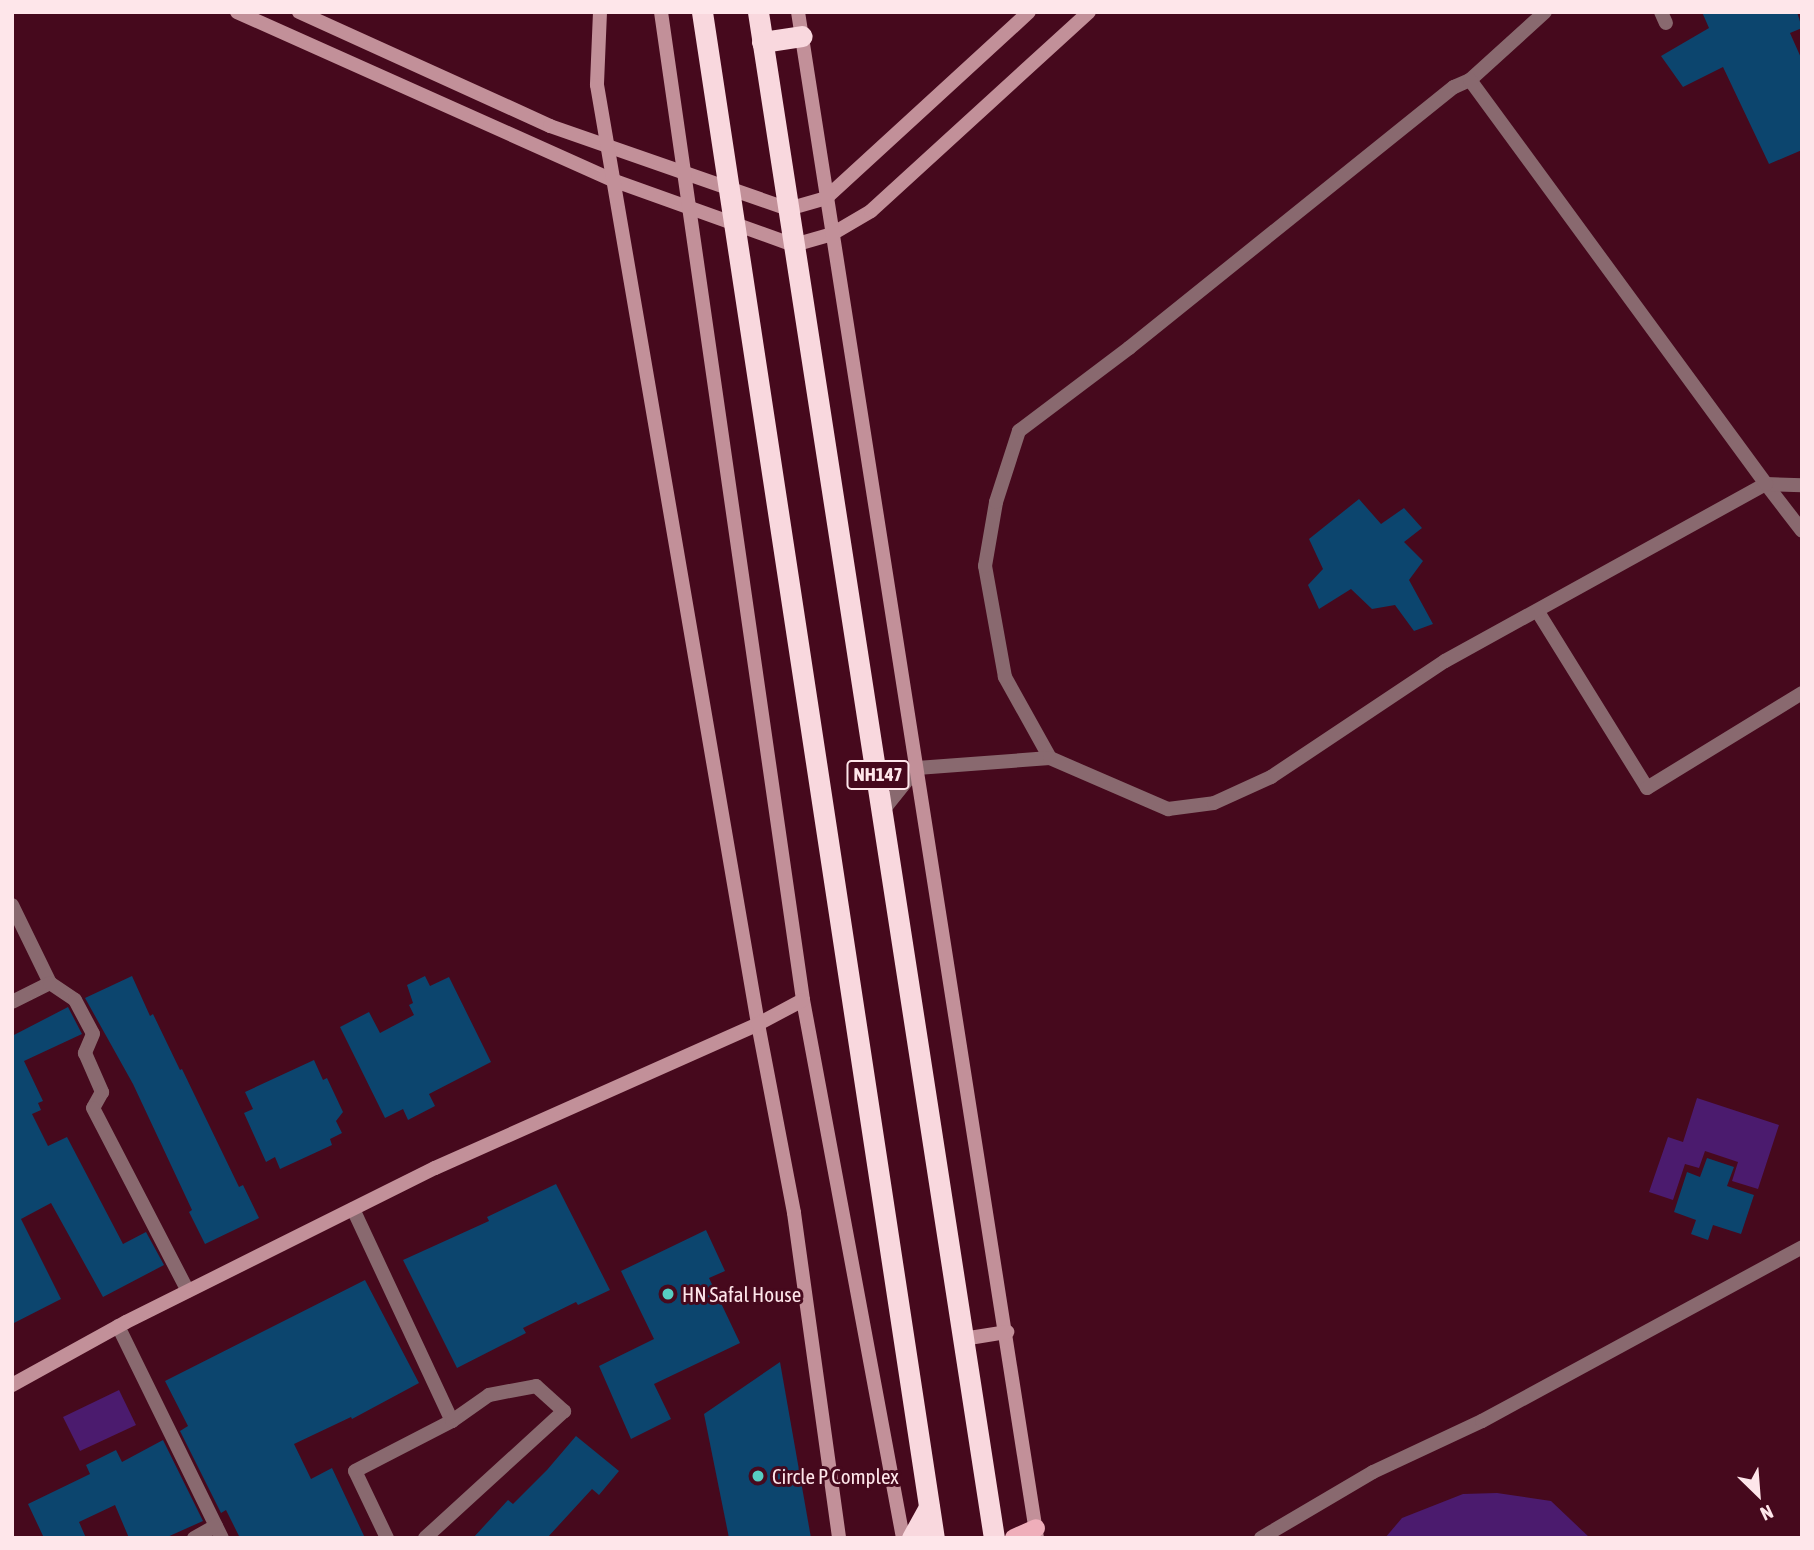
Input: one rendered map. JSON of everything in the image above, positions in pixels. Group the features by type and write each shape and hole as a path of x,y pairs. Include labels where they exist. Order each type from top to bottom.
{"highway":[{"name":"NH147","path":"702,12 737,227 822,810 934,1538"},
{"name":"NH147","path":"758,12 884,809 994,1538"},
{"path":"762,42 802,36"},
{"path":"912,1538 929,1507"}],"main road":[{"path":"1014,1538 1037,1533"}],"street":[{"path":"237,12 615,181 737,227 794,245 832,234 871,211 1089,12"},
{"path":"299,12 550,126 788,209 826,198 1029,12"},
{"path":"600,12 597,85 758,1024 794,1213 839,1538"},
{"path":"661,12 803,1000 903,1538"},
{"path":"798,12 1037,1533"},
{"path":"1050,758 1005,677 985,566 996,502 1019,431 1129,348 1454,87 1471,79 1545,12"},
{"path":"1471,79 1802,531"},
{"path":"884,809 918,768 1050,758 1168,809 1214,803 1272,777 1445,661 1766,484 1802,485"},
{"path":"1538,612 1647,788 1802,693"},
{"path":"12,905 50,983 75,1000 93,1034 85,1053 102,1092 93,1108 188,1291"},
{"path":"12,1002 50,983"},
{"path":"12,1385 118,1326 435,1168 758,1024 803,1000"},
{"path":"353,1209 452,1421"},
{"path":"1261,1538 1373,1472 1494,1415 1802,1247"},
{"path":"118,1326 219,1532 194,1538"},
{"path":"963,1339 1007,1332"},
{"path":"387,1538 355,1471 452,1421 489,1395 536,1386 564,1411 425,1538"}],"shaded area":[{"path":"1697,1098 1779,1125 1758,1189 1732,1181 1738,1162 1705,1151 1699,1168 1685,1164 1673,1200 1649,1192 1668,1137 1683,1142"},
{"path":"119,1390 136,1425 80,1451 63,1417"},
{"path":"1497,1493 1551,1501 1590,1538 1385,1538 1402,1518 1463,1494"}],"building":[{"path":"1702,12 1797,12 1802,28 1790,33 1802,60 1802,150 1769,164 1723,67 1683,87 1661,56 1709,28"},
{"path":"1359,499 1381,524 1404,508 1422,528 1404,542 1423,561 1409,580 1433,624 1414,631 1395,605 1372,609 1351,589 1319,609 1308,585 1323,569 1309,539"},
{"path":"132,976 150,1016 153,1014 180,1070 182,1069 239,1187 243,1185 259,1218 205,1244 133,1084 85,998"},
{"path":"425,976 430,986 449,977 491,1062 429,1094 435,1106 408,1120 403,1109 385,1118 340,1027 369,1012 380,1033 414,1015 409,1005 413,1003 407,985"},
{"path":"68,1007 82,1034 24,1061 43,1101 38,1103 41,1110 32,1114 48,1146 67,1137 123,1244 146,1232 164,1265 103,1297 51,1203 21,1219 61,1299 12,1324 12,1036"},
{"path":"314,1060 323,1080 327,1078 343,1112 336,1121 342,1133 330,1139 332,1145 280,1169 275,1157 266,1162 244,1113 253,1109 245,1092"},
{"path":"1707,1158 1734,1167 1727,1186 1754,1195 1741,1234 1713,1225 1708,1240 1691,1234 1696,1220 1674,1212 1687,1172 1700,1177"},
{"path":"556,1184 610,1290 578,1305 576,1302 523,1328 526,1333 457,1368 403,1260 489,1221 487,1217"},
{"name":"HN Safal House","path":"706,1230 725,1271 709,1278 740,1343 654,1384 671,1419 631,1439 599,1366 654,1339 621,1271"},
{"path":"365,1280 419,1383 352,1419 351,1417 294,1444 311,1479 332,1468 365,1538 240,1538 226,1510 221,1513 180,1431 188,1426 165,1381"},
{"name":"Circle P Complex","path":"780,1362 811,1538 729,1538 704,1414"},
{"path":"576,1436 619,1471 599,1495 592,1489 547,1538 473,1538 508,1500 513,1504"},
{"path":"163,1440 203,1521 165,1538 129,1538 115,1505 79,1522 86,1538 44,1538 28,1504 90,1474 86,1465 116,1450 122,1462"}],"place":[{"name":"HN Safal House","path":"668,1294"},
{"name":"Circle P Complex","path":"758,1476"}]}
